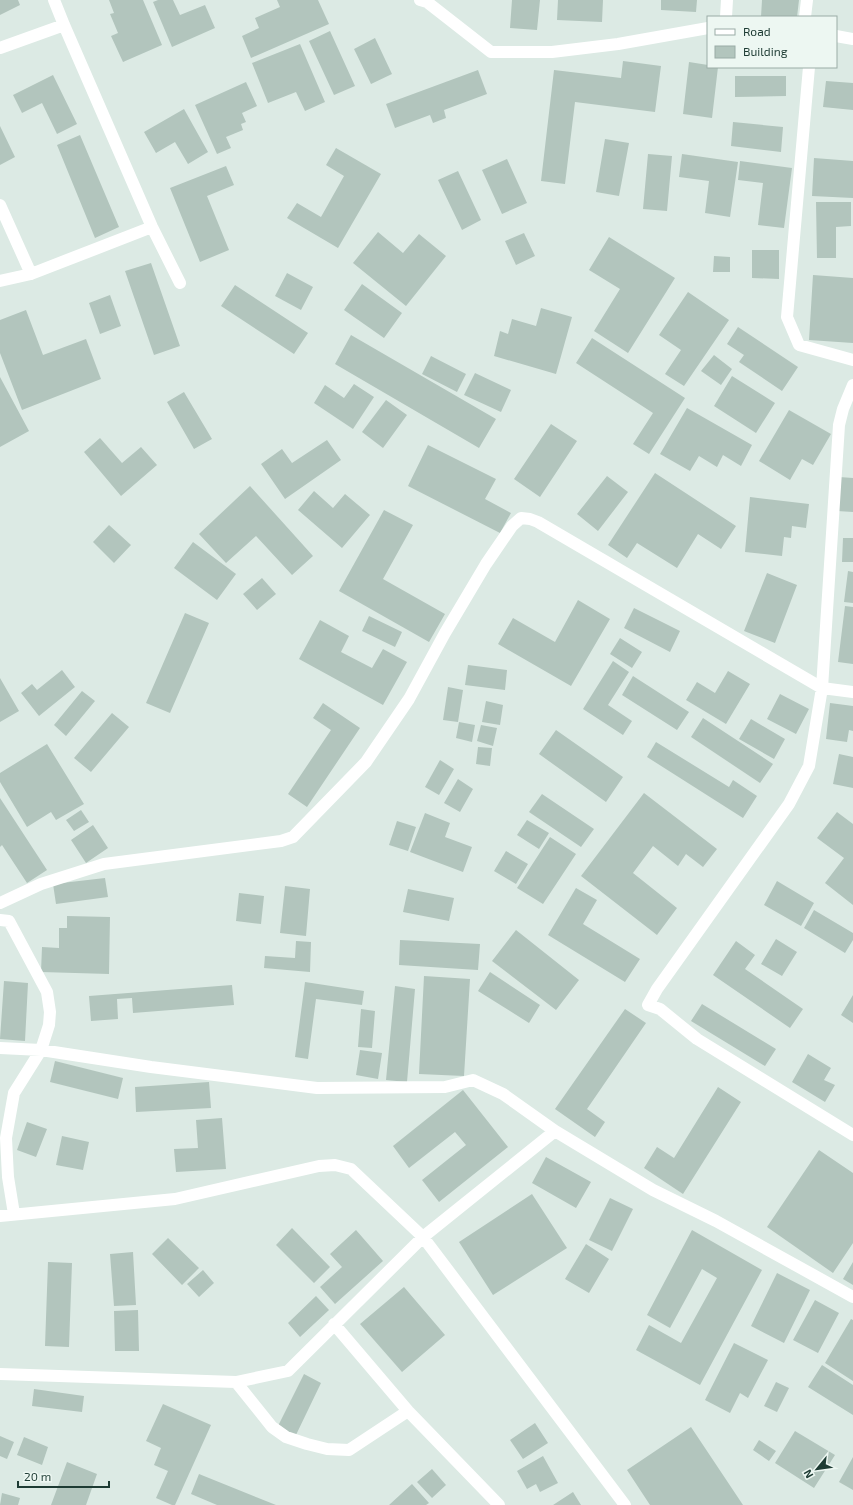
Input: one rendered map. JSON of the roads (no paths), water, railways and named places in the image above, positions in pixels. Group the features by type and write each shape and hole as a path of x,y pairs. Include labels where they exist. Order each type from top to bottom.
{"street":[{"path":"54,0 152,227 180,283"},
{"path":"420,0 428,2 492,52 552,52 618,44 707,28"},
{"path":"726,16 727,0"},
{"path":"805,16 807,0"},
{"path":"0,48 64,25"},
{"path":"837,36 853,39"},
{"path":"809,68 787,317 799,345 853,360"},
{"path":"0,205 31,274"},
{"path":"0,281 31,274 152,227"},
{"path":"853,385 843,409 839,425 822,688 809,766 789,804 657,989 648,1005 660,1009 697,1039 853,1135"},
{"path":"0,903 41,884 104,864 281,841 293,837 366,762 409,699 445,633 486,564 512,526 521,518 538,522 822,688 853,692"},
{"path":"0,920 9,921 47,992 50,1012 49,1025 41,1050 14,1093 6,1138 8,1177 14,1214"},
{"path":"0,1048 41,1050 151,1067 317,1088 445,1087 473,1080 503,1094 555,1131 653,1190 716,1221 853,1297"},
{"path":"0,1374 236,1382 288,1371 423,1238 555,1131"},
{"path":"0,1216 175,1199 319,1166 335,1165 351,1169 423,1238 625,1505"},
{"path":"334,1324 408,1411 499,1505"},
{"path":"236,1382 272,1427 286,1437 327,1449 349,1450 408,1411"}]}
